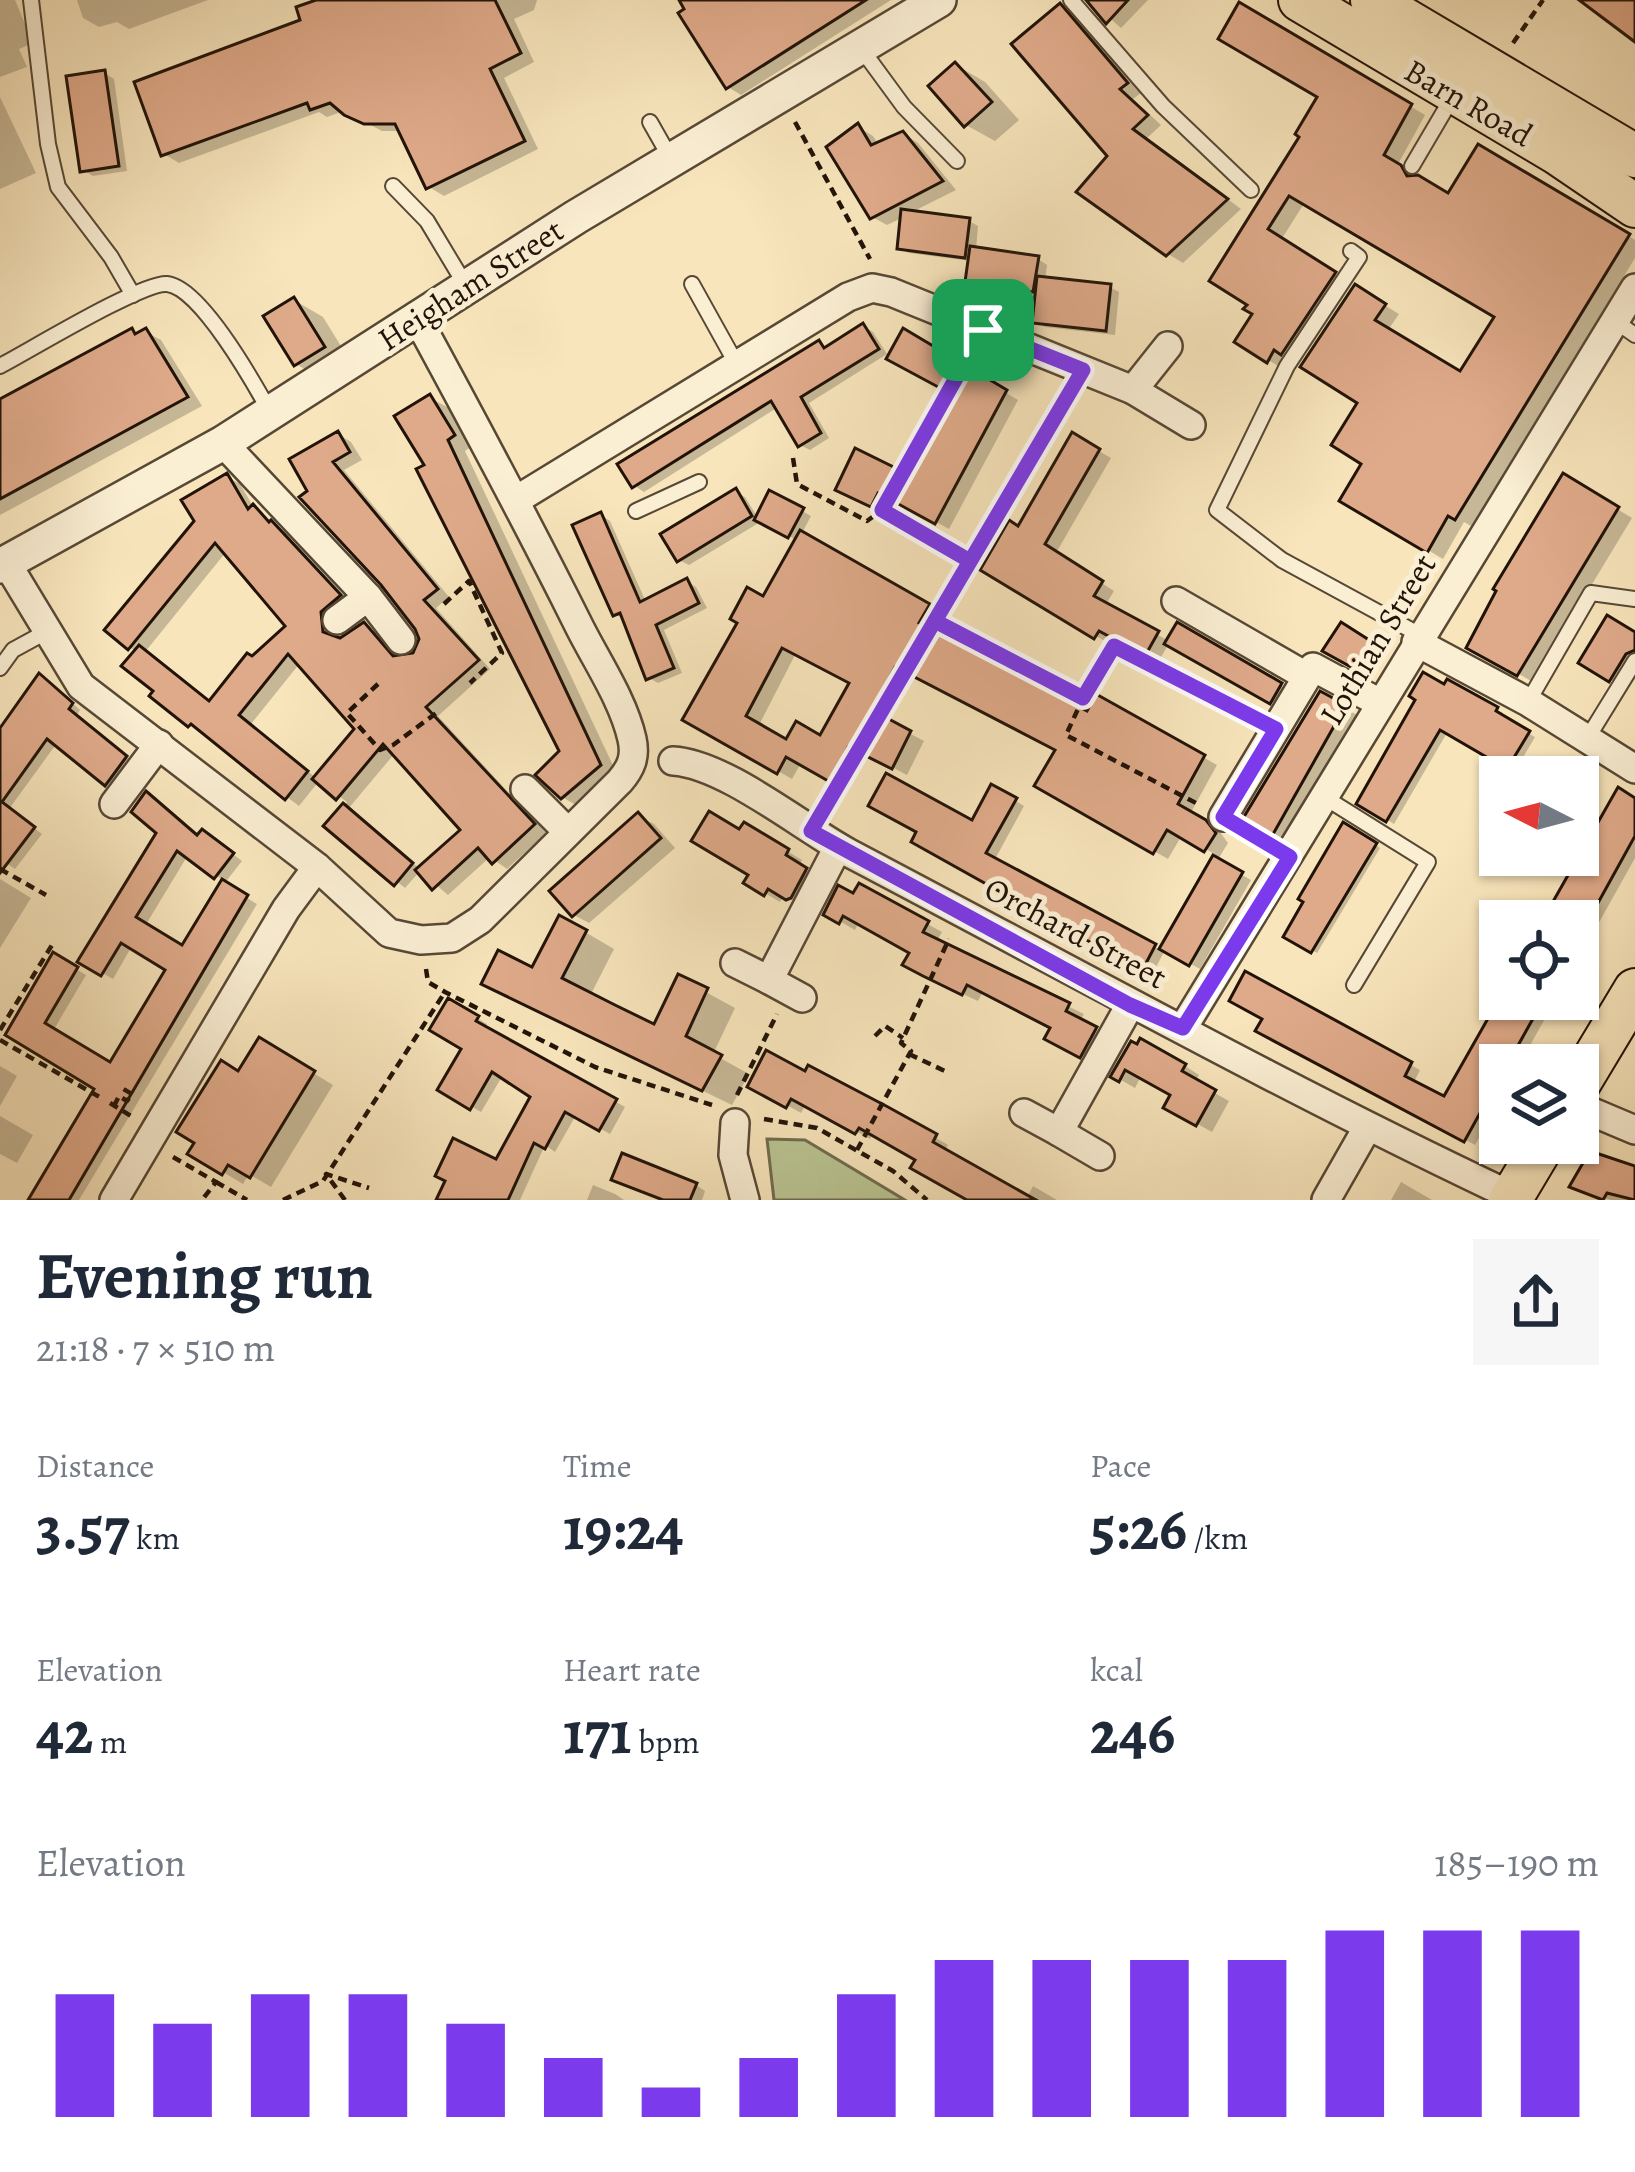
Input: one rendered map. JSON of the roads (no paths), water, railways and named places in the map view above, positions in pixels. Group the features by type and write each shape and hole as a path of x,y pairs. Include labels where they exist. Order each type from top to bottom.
{"main road":[{"name":"Barn Road","path":"1300,0 1557,153 1635,206"},
{"name":"Barn Road","path":"1372,0 1635,156"},
{"path":"1599,1050 1635,990"},
{"path":"1511,1198 1531,1164"}],"street":[{"name":"Heigham Street","path":"3,564 223,443 671,159 939,0"},
{"path":"516,500 848,297 872,288 1133,390 1191,425"},
{"name":"Lothian Street","path":"1183,1028 1418,639 1625,328 1635,288"},
{"path":"3,564 81,686 316,867 389,933 421,940 452,938 480,920 620,781 634,753 632,735 614,695 417,318"},
{"path":"1133,390 1168,346"},
{"path":"223,443 368,597 400,640"},
{"path":"337,620 368,597"},
{"path":"1176,602 1306,676"},
{"path":"1418,639 1635,769"},
{"path":"1223,817 1313,667 1380,703"},
{"path":"114,803 159,743"},
{"name":"Orchard Street","path":"674,761 704,766 838,847 1130,1005 1511,1198"},
{"path":"525,789 568,832"},
{"path":"735,963 787,989 838,847"},
{"path":"115,1200 286,909 316,867"},
{"path":"1059,1132 1130,1005"},
{"path":"1024,1113 1100,1156"},
{"path":"1599,1115 1635,1130"},
{"path":"738,1117 733,1155 745,1200"},
{"path":"1325,1200 1367,1128"}],"lane":[{"path":"31,0 48,144 58,187 111,256 133,296"},
{"path":"1071,0 1163,106 1251,190"},
{"path":"860,47 904,107 957,160"},
{"path":"1412,166 1454,94"},
{"path":"650,122 671,159"},
{"path":"393,186 427,221 466,286"},
{"path":"1357,253 1287,366 1217,510 1282,560 1418,639"},
{"path":"0,366 133,296 168,284 184,290 246,369 271,413"},
{"path":"692,284 737,365"},
{"path":"636,511 699,482"},
{"path":"1528,702 1592,593 1635,599"},
{"path":"0,668 13,650 46,632"},
{"path":"1587,739 1625,686 1635,663"},
{"path":"1324,797 1429,862 1354,985"}]}
